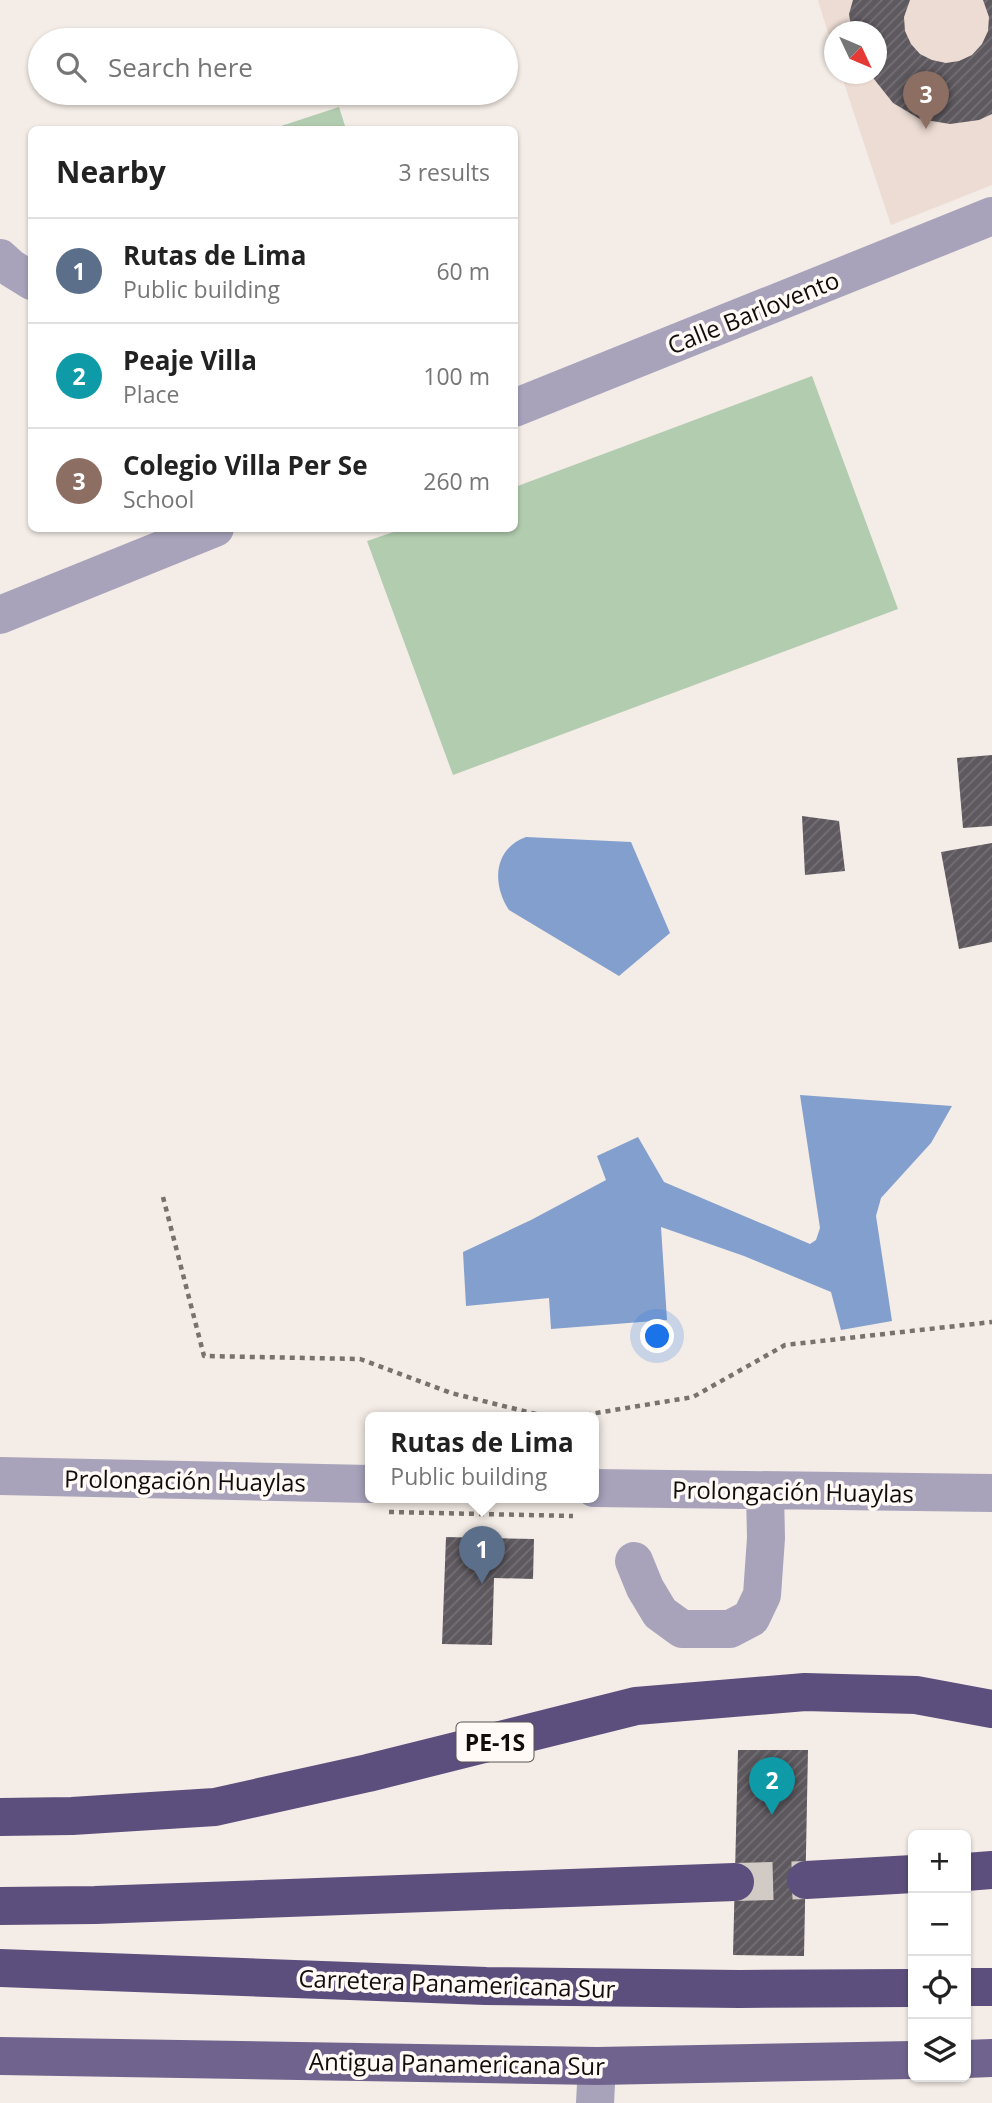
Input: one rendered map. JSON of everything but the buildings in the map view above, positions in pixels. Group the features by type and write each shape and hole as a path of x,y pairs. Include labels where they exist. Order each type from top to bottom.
{"highway":[{"name":"PE-1S","path":"0,1817 72,1816 215,1807 368,1773 636,1706 805,1692 916,1695 992,1709"},
{"path":"971,1872 992,1870"},
{"path":"806,1880 908,1874"},
{"path":"0,1906 109,1905 735,1882"},
{"name":"Carretera Panamericana Sur","path":"0,1968 486,1986 908,1988"},
{"path":"971,1987 992,1987"}],"main road":[{"name":"Antigua Panamericana Sur","path":"0,2056 596,2085 908,2060"},
{"path":"971,2059 992,2058"}],"street":[{"name":"Calle Barlovento","path":"518,406 992,216"},
{"path":"0,258 10,268 28,279"},
{"path":"0,615 205,532"},
{"name":"Prolongación Huaylas","path":"0,1476 365,1498"},
{"path":"635,1561 645,1588 660,1613 682,1629 730,1629 751,1618 762,1595 766,1538 765,1492"},
{"name":"Prolongación Huaylas","path":"599,1501 765,1492 992,1493"}],"path":[{"path":"163,1198 204,1356 360,1359 451,1393 528,1412"},
{"path":"599,1412 693,1396 785,1345 992,1322"}],"shaded area":[{"path":"818,0 992,0 992,185 891,225 844,84 887,84 887,21 824,21"}],"green space":[{"path":"339,107 345,126 281,126"},
{"path":"812,376 898,609 453,775 367,541 393,532 518,532 518,486"}],"water":[{"path":"526,837 631,842 670,933 619,976 509,910 500,889 499,868 507,850"},
{"path":"800,1095 952,1106 931,1143 881,1198 876,1216 892,1321 841,1330 831,1292 744,1256 661,1227 667,1320 551,1329 549,1298 466,1306 463,1252 606,1180 597,1156 638,1137 664,1182 810,1244 816,1240 820,1228"}],"tunnel":[{"path":"735,1882 806,1880"}],"place":[{"name":"Colegio Villa Per Se","path":"926,129"},
{"name":"Rutas de Lima","path":"482,1584"},
{"name":"Peaje Villa","path":"772,1815"}]}
